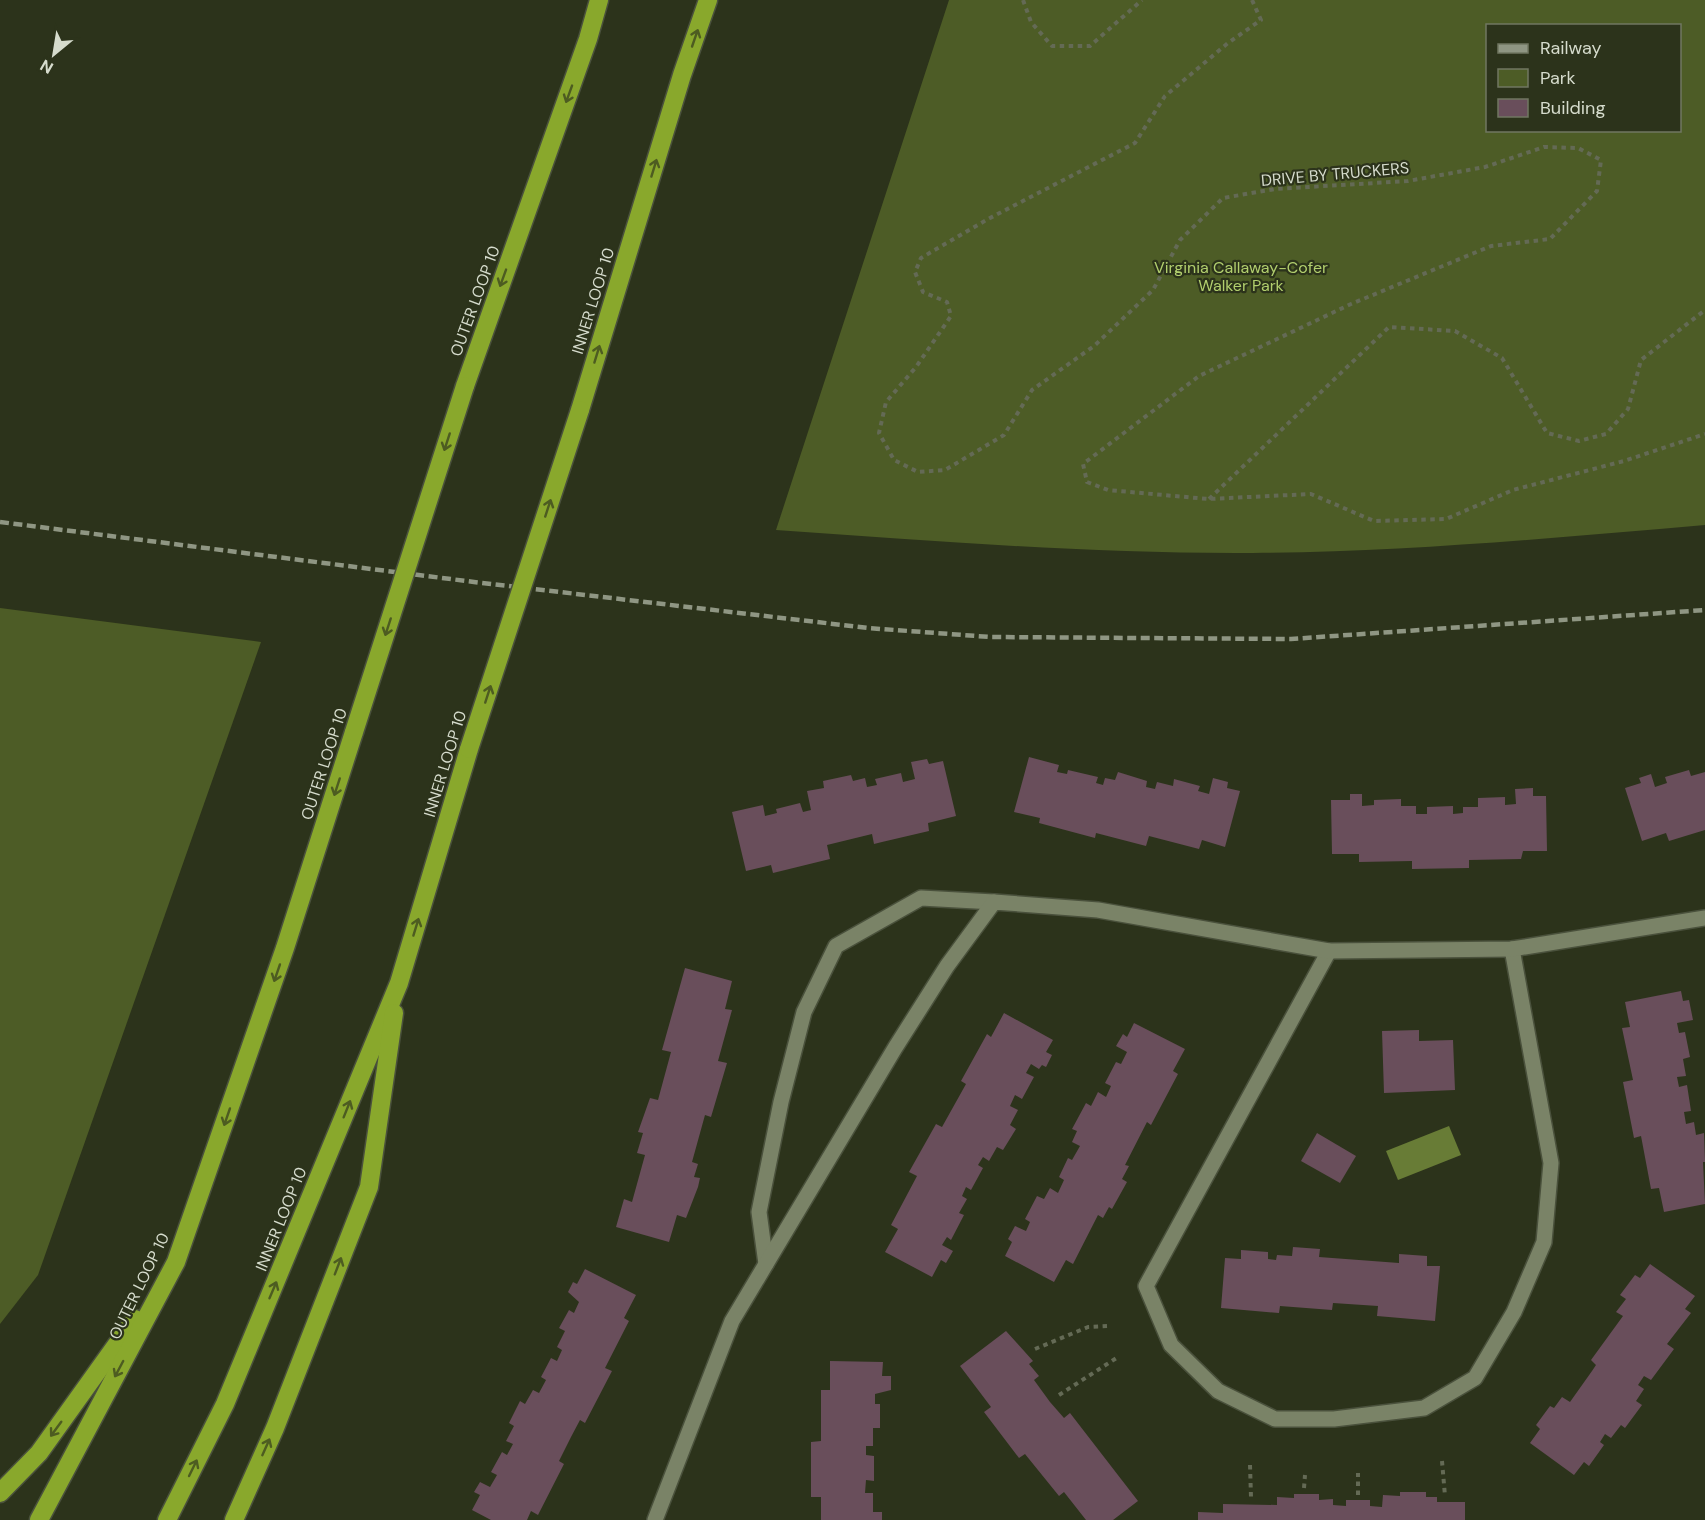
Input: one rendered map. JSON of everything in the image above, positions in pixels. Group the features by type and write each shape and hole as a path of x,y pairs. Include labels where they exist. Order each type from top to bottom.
{"highway":[{"name":"OUTER LOOP 10","path":"39,1520 176,1262 285,948 465,386 588,39 599,0"},
{"name":"INNER LOOP 10","path":"167,1520 234,1382 399,983 470,749 580,410 682,75 708,0"},
{"path":"234,1520 275,1428 369,1187 399,983"},
{"path":"0,1493 39,1453 176,1262"}],"lane":[{"path":"766,1264 759,1212 781,1102 804,1012 836,946 921,898 1098,910 1329,951 1512,949 1705,918"},
{"path":"655,1520 732,1321 946,966 994,902"},
{"path":"1329,951 1146,1286 1171,1345 1218,1391 1275,1419 1334,1419 1424,1408 1475,1378 1514,1312 1544,1242 1551,1163 1512,949"}],"path":[{"path":"1023,0 1031,22 1052,46 1090,46 1142,0"},
{"name":"DRIVE BY TRUCKERS","path":"1252,0 1261,20 1228,43 1165,96 1135,143 988,219 921,258 915,272 923,292 947,302 951,316 916,367 886,402 879,433 894,460 918,472 945,470 1004,435 1032,390 1094,346 1153,290 1180,240 1223,198 1275,189 1408,181 1485,167 1544,147 1578,148 1601,160 1597,190 1550,239 1491,246 1351,304 1199,376 1083,464 1087,482 1108,490 1208,499 1311,494 1374,521 1446,519 1513,490 1624,461 1705,434"},
{"path":"1208,499 1389,327 1455,330 1502,358 1547,433 1579,441 1606,434 1628,410 1641,360 1705,310"},
{"path":"1035,1349 1088,1327 1107,1326"},
{"path":"1059,1395 1118,1357"},
{"path":"1442,1461 1445,1496"},
{"path":"1250,1465 1251,1497"},
{"path":"1358,1473 1358,1495"},
{"path":"1304,1488 1305,1474"}],"green space":[{"name":"Virginia Callaway-Cofer Walker Park","path":"949,0 1705,0 1705,525 1423,547 1310,552 1193,553 955,542 776,530"},
{"path":"0,608 261,642 38,1275 0,1324"}],"shaded area":[{"path":"1449,1126 1461,1155 1398,1180 1386,1151"}],"building":[{"path":"1029,757 1059,765 1057,772 1067,774 1068,770 1098,777 1096,783 1103,785 1105,778 1115,780 1118,772 1147,781 1146,787 1155,789 1157,782 1173,786 1174,779 1200,786 1198,791 1209,794 1213,778 1228,782 1227,788 1240,791 1225,847 1202,840 1199,849 1149,836 1146,846 1096,833 1095,838 1039,823 1040,818 1014,812"},
{"path":"927,759 929,764 943,761 956,816 928,823 929,831 874,844 872,834 827,845 830,859 773,873 771,865 746,871 732,812 763,805 765,816 777,813 776,809 800,803 803,812 811,810 807,791 824,788 823,781 851,775 853,781 865,778 867,787 877,785 875,779 901,773 903,782 915,779 911,762"},
{"path":"1689,770 1691,776 1705,772 1705,830 1669,841 1666,833 1642,841 1625,788 1641,783 1639,778 1651,774 1655,787 1667,783 1665,777"},
{"path":"1533,788 1533,796 1546,796 1547,851 1523,851 1521,859 1469,860 1469,868 1412,869 1412,861 1359,862 1359,854 1332,854 1331,800 1350,800 1350,794 1362,794 1362,806 1374,805 1374,800 1401,799 1401,806 1416,806 1416,814 1427,814 1427,807 1453,806 1453,814 1463,813 1463,807 1478,807 1478,798 1505,797 1505,805 1516,804 1515,789"},
{"path":"685,968 732,981 725,1009 732,1010 718,1061 727,1063 711,1117 705,1115 692,1162 698,1164 694,1177 700,1178 698,1187 686,1218 677,1215 669,1242 616,1227 624,1199 632,1202 645,1155 637,1153 643,1133 638,1132 650,1098 658,1100 671,1052 662,1050"},
{"path":"1681,991 1683,1001 1689,1000 1693,1020 1677,1023 1679,1033 1685,1032 1690,1057 1683,1059 1686,1076 1677,1077 1679,1087 1687,1085 1691,1111 1684,1112 1686,1124 1694,1122 1696,1135 1704,1133 1705,1204 1664,1212 1659,1188 1651,1189 1641,1136 1634,1138 1623,1082 1633,1080 1622,1028 1630,1027 1625,1002"},
{"path":"1004,1013 1053,1040 1046,1052 1052,1055 1046,1067 1042,1065 1039,1069 1031,1064 1026,1073 1034,1077 1022,1099 1015,1095 1010,1106 1018,1110 1010,1125 1016,1129 1003,1150 997,1147 989,1161 983,1157 978,1165 983,1168 971,1190 966,1187 962,1196 967,1199 959,1213 964,1215 951,1240 947,1237 942,1245 953,1251 946,1263 941,1260 932,1277 885,1252 898,1229 891,1225 917,1176 909,1172 936,1124 942,1127 966,1084 961,1081 987,1034 991,1037"},
{"path":"1134,1023 1185,1049 1173,1071 1178,1074 1151,1125 1147,1122 1125,1165 1129,1166 1122,1179 1127,1182 1112,1209 1109,1207 1103,1218 1098,1215 1073,1264 1066,1260 1054,1282 1005,1256 1012,1242 1008,1239 1015,1226 1026,1231 1030,1222 1025,1219 1037,1196 1044,1199 1050,1188 1058,1193 1064,1180 1059,1177 1068,1158 1072,1160 1080,1146 1072,1142 1077,1131 1072,1129 1086,1103 1091,1106 1098,1092 1106,1097 1111,1086 1105,1083 1116,1062 1121,1064 1127,1052 1116,1046 1123,1034 1127,1037"},
{"path":"1419,1030 1419,1041 1453,1040 1455,1090 1384,1093 1382,1031"},
{"path":"1317,1133 1356,1156 1340,1183 1301,1161"},
{"path":"1293,1247 1320,1249 1319,1257 1399,1263 1399,1254 1427,1256 1427,1266 1440,1266 1435,1321 1377,1316 1378,1306 1333,1303 1332,1310 1280,1306 1279,1313 1221,1308 1225,1258 1241,1259 1241,1250 1268,1252 1268,1259 1276,1260 1277,1255 1292,1256"},
{"path":"1650,1264 1695,1296 1685,1309 1691,1313 1667,1344 1674,1349 1651,1380 1644,1376 1638,1385 1644,1389 1636,1401 1642,1405 1625,1428 1621,1425 1611,1438 1605,1434 1600,1442 1604,1445 1589,1466 1584,1462 1574,1475 1530,1443 1540,1429 1536,1425 1550,1406 1554,1408 1562,1397 1570,1402 1592,1371 1596,1365 1591,1360 1623,1316 1616,1312 1626,1299 1620,1295 1635,1275 1640,1278"},
{"path":"585,1269 636,1295 624,1318 629,1321 605,1368 612,1371 585,1423 580,1420 571,1437 559,1461 564,1464 538,1515 531,1511 527,1520 491,1520 472,1510 480,1495 474,1492 480,1482 490,1487 497,1475 491,1472 502,1452 507,1455 513,1444 506,1441 514,1426 509,1423 520,1401 525,1404 533,1390 539,1393 546,1380 541,1377 551,1358 557,1361 562,1350 557,1347 565,1331 559,1328 569,1310 574,1313 579,1302 568,1292 573,1282 577,1284"},
{"path":"1006,1331 1033,1361 1029,1364 1039,1376 1034,1380 1050,1402 1064,1418 1070,1413 1138,1501 1113,1520 1086,1520 1064,1492 1059,1496 1025,1454 1019,1458 984,1412 991,1407 960,1366"},
{"path":"830,1361 883,1362 882,1376 891,1376 891,1390 875,1394 875,1404 880,1404 880,1428 873,1428 873,1446 866,1446 866,1455 874,1456 874,1481 866,1480 865,1493 873,1493 873,1512 882,1512 882,1520 821,1520 821,1497 811,1497 811,1442 821,1441 821,1390 830,1390"},
{"path":"1400,1492 1426,1492 1426,1497 1437,1497 1437,1502 1465,1502 1465,1520 1198,1520 1198,1512 1223,1513 1223,1504 1277,1505 1277,1497 1294,1498 1294,1494 1319,1494 1319,1500 1333,1499 1333,1505 1346,1506 1346,1500 1370,1500 1370,1506 1382,1507 1383,1495 1400,1496"}],"railway":[{"path":"0,522 474,582 868,628 990,637 1291,639 1705,610"}]}
